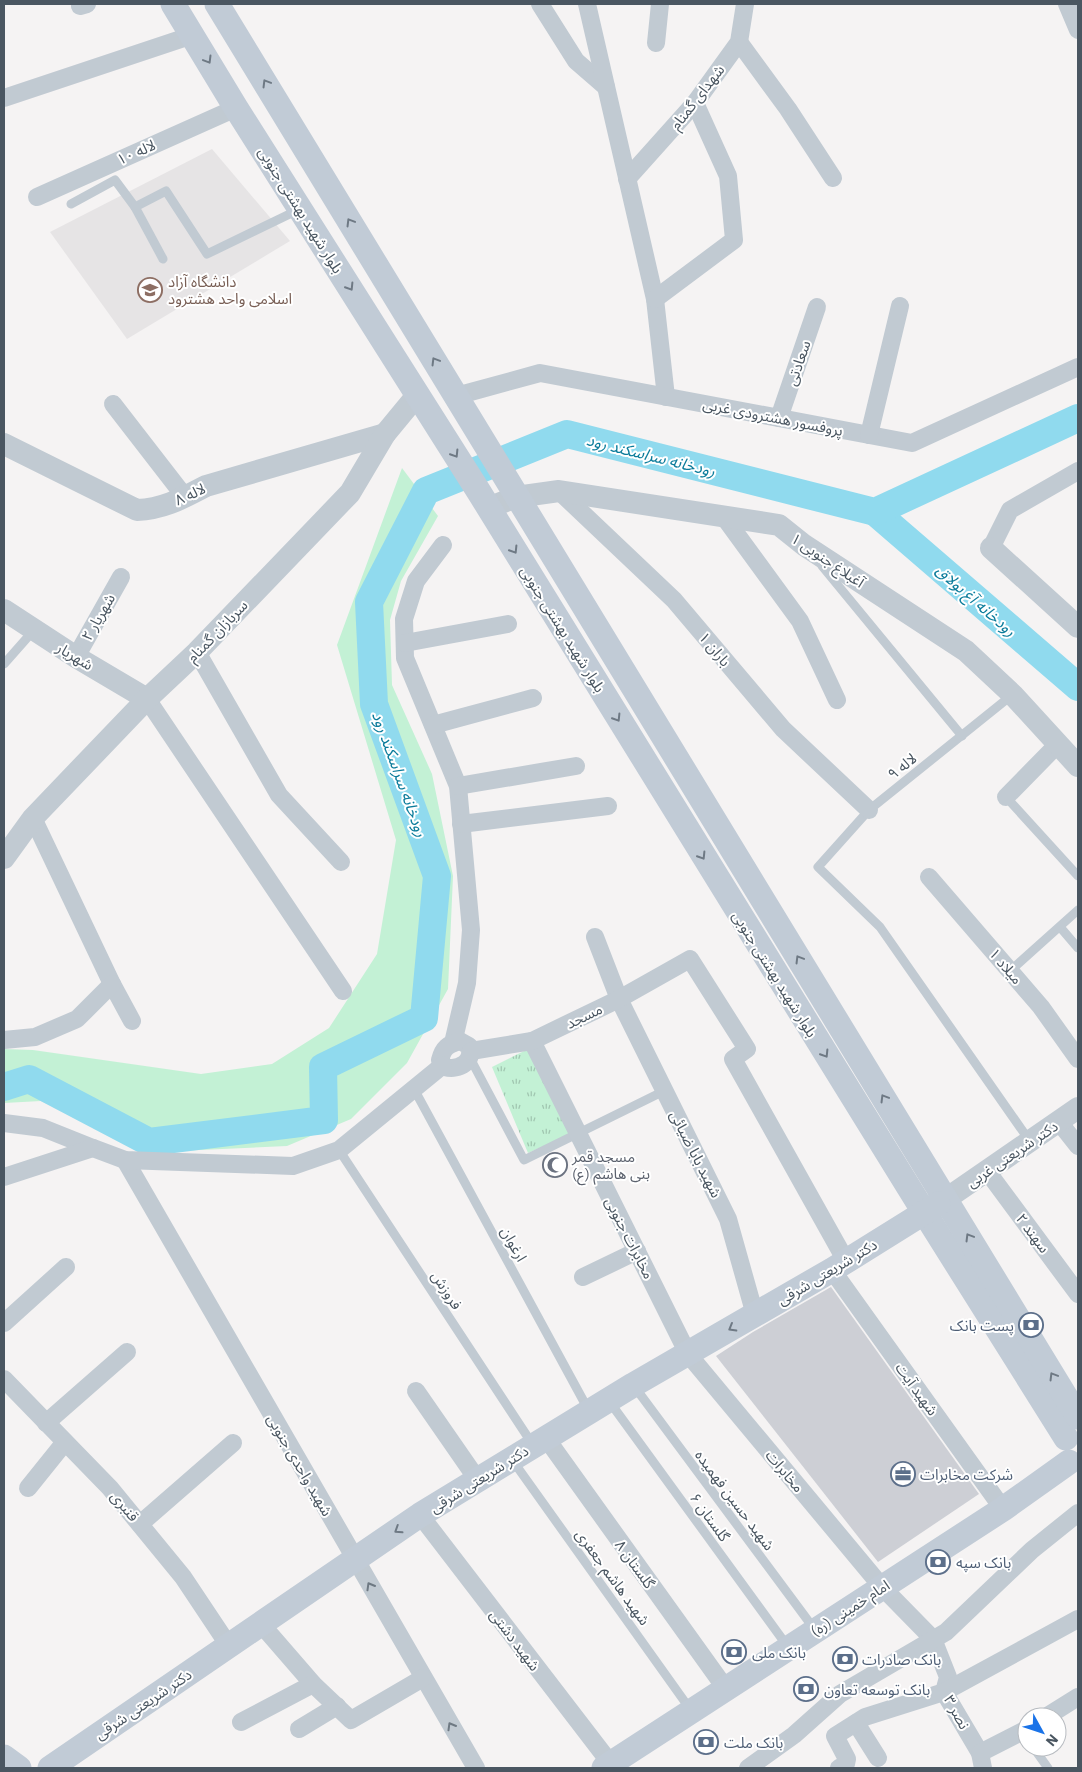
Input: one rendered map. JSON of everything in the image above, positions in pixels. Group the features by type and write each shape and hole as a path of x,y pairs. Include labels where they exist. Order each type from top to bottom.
{"main road":[{"name":"بلوار شهید بهشتی جنوبی","path":"173,4 236,108 484,500 746,928 924,1212 1074,1428"},
{"path":"217,4 458,400"},
{"name":"بلوار شهید بهشتی جنوبی","path":"458,400 946,1199 1074,1428"},
{"name":"دکتر شریعتی شرقی","path":"50,1768 420,1515 511,1458 839,1265 946,1199"},
{"path":"1074,1428 1064,1450 1074,1465"},
{"name":"امام خمینی (ره)","path":"607,1766 1074,1465"},
{"path":"4,1757 19,1768"}],"street":[{"path":"540,4 576,61 606,87"},
{"path":"587,4 655,299 666,397"},
{"path":"656,43 660,4"},
{"name":"شهدای گمنام","path":"627,179 695,103 740,42 745,4"},
{"path":"1067,4 1078,30"},
{"path":"4,98 193,35"},
{"path":"740,42 788,109 833,178"},
{"path":"655,299 734,240 728,176 695,103"},
{"name":"لاله ۱۰","path":"36,197 236,108"},
{"path":"868,435 900,306"},
{"name":"سعادتی","path":"780,418 817,307"},
{"name":"پروفسور هشترودی غربی","path":"458,400 540,373 912,443 1078,367"},
{"name":"سربازان گمنام","path":"4,858 33,818 350,493 385,434 418,394"},
{"path":"113,404 185,497"},
{"name":"لاله ۸","path":"4,444 137,510 155,509 206,486 385,434"},
{"path":"1078,471 1010,510 991,548 1078,627"},
{"name":"آغبلاغ جنوبی ۱","path":"484,500 510,487 559,492 779,526 804,545 966,651 1013,695 1078,766"},
{"name":"باران ۱","path":"559,492 674,600 783,729 869,810"},
{"path":"724,517 800,620 837,700"},
{"path":"443,545 416,581 404,618 406,658 458,786 471,930 467,983 453,1043"},
{"name":"شهریار ۲","path":"76,656 121,577"},
{"name":"شهریار","path":"4,610 147,699"},
{"path":"405,642 508,624"},
{"path":"197,652 279,795 341,862"},
{"path":"433,725 533,698"},
{"path":"147,699 343,991"},
{"path":"1006,797 1058,744"},
{"path":"458,786 576,766"},
{"path":"461,824 608,806"},
{"path":"33,818 112,984 132,1021"},
{"name":"میلاد ۱","path":"930,877 1041,1007 1078,1059"},
{"name":"شهيد بابا ضيائی","path":"596,937 618,999 728,1218 755,1315"},
{"name":"مسجد","path":"470,1054 532,1041 618,999 690,959"},
{"name":"شهید آیت","path":"690,959 747,1049 733,1059 839,1265 1003,1509"},
{"path":"4,1040 35,1037 78,1019 112,984"},
{"path":"460,1041 469,1046 470,1054 467,1062 456,1068 443,1065 440,1060 442,1051 446,1046 460,1041"},
{"name":"مخابرات جنوبی","path":"532,1041 688,1354"},
{"path":"4,1123 43,1128 125,1160 293,1166 338,1150 443,1065"},
{"name":"دکتر شریعتی غربی","path":"946,1199 1078,1108"},
{"path":"1059,1122 1078,1146"},
{"path":"4,1177 93,1148"},
{"name":"شهید واحدی جنوبی","path":"125,1160 476,1768"},
{"name":"سهند ۲","path":"987,1171 1078,1294"},
{"path":"583,1277 636,1251"},
{"path":"4,1323 66,1267"},
{"path":"46,1423 127,1352"},
{"name":"مخابرات","path":"688,1354 882,1587"},
{"name":"قنبری","path":"6,1386 46,1423 110,1488 183,1577 229,1646"},
{"path":"416,1391 478,1479"},
{"path":"28,1488 65,1442"},
{"name":"گلستان ۸","path":"540,1442 726,1689"},
{"path":"140,1524 233,1443"},
{"path":"748,1768 794,1735 840,1694 946,1632 1032,1550 1078,1513"},
{"name":"شهید دشتی","path":"420,1515 607,1766"},
{"name":"نصر ۳","path":"882,1587 933,1639 948,1677 944,1692 982,1760"},
{"path":"838,1734 865,1717 944,1692 1078,1619"},
{"path":"261,1624 313,1684 351,1720 424,1678"},
{"path":"241,1722 313,1684"},
{"path":"1062,1707 1078,1697"},
{"path":"299,1729 337,1706"},
{"path":"824,1708 838,1734 847,1759 846,1764 838,1768"},
{"path":"856,1723 878,1758"},
{"path":"982,1760 1017,1739"}],"lane":[{"path":"71,204 115,180 135,207 163,259"},
{"path":"135,207 166,191 207,254 300,208"},
{"path":"804,545 962,736"},
{"path":"4,664 34,630"},
{"name":"لاله ۹","path":"1013,695 869,810 818,866 880,928 1030,1142"},
{"path":"1006,797 1078,876"},
{"path":"1010,971 1078,910"},
{"path":"1060,927 1078,948"},
{"path":"470,1054 524,1160 664,1091"},
{"name":"ارغوان","path":"414,1088 599,1406"},
{"name":"فروزش","path":"338,1150 540,1442"},
{"name":"شهيد حسین فهمیده","path":"633,1385 815,1631"},
{"name":"گلستان ۶","path":"599,1406 789,1648"},
{"name":"شهيد هاشم جعفری","path":"511,1458 692,1711"},
{"path":"1040,1757 1048,1768"}],"shaded area":[{"name":"دانشگاه آزاد اسلامی واحد هشترود","path":"212,149 290,241 127,339 50,232"}],"green space":[{"path":"402,468 438,516 401,581 390,620 392,685 432,774 453,876 448,989 407,1063 351,1119 287,1146 154,1152 41,1101 4,1103 4,1049 33,1050 201,1074 272,1064 329,1028 377,954 396,840 337,645"},
{"path":"530,1048 571,1134 528,1153 492,1067"}],"building":[{"path":"831,1287 979,1494 878,1562 716,1356 753,1332"}],"waterway":[{"name":"رودخانه سراسکند رود","path":"4,1087 29,1079 149,1142 324,1120 323,1067 424,1018 437,876 374,704 369,602 426,491 567,434 875,512 1078,418"},
{"name":"رودخانه آغ بولاق","path":"875,512 1078,687"}],"place":[{"name":"دانشگاه آزاد اسلامی واحد هشترود","path":"150,290"},
{"name":"مسجد قمر بنی هاشم (ع)","path":"555,1165"},
{"name":"پست بانک","path":"1031,1325"},
{"name":"شرکت مخابرات","path":"903,1474"},
{"name":"بانک سپه","path":"938,1562"},
{"name":"بانک ملی","path":"734,1652"},
{"name":"بانک صادرات","path":"845,1659"},
{"name":"بانک توسعه تعاون","path":"806,1689"},
{"name":"بانک ملت","path":"706,1742"}]}
